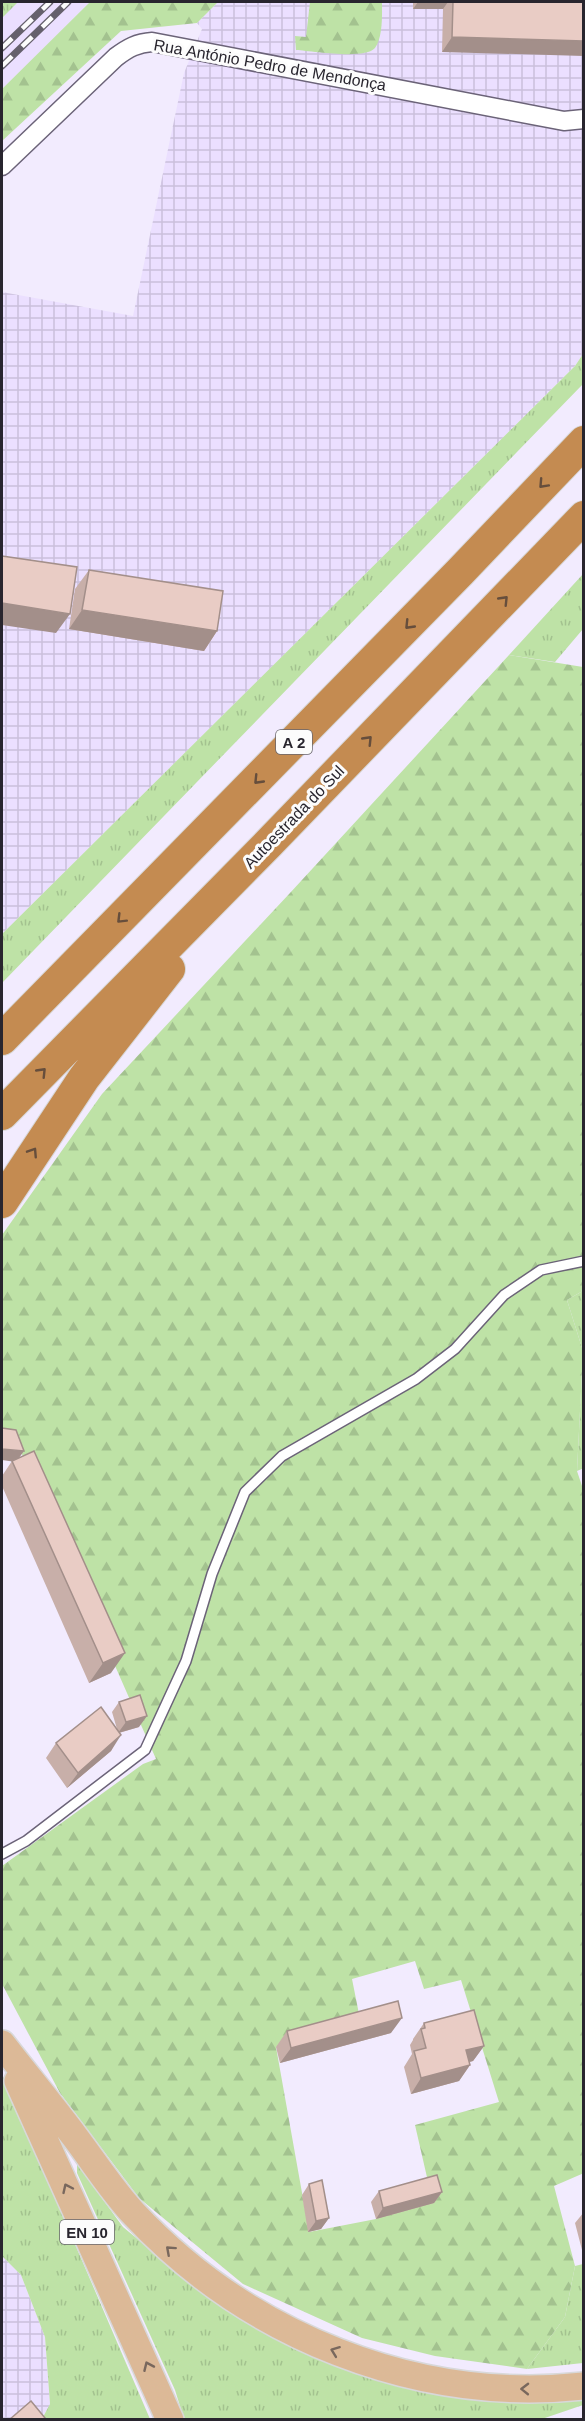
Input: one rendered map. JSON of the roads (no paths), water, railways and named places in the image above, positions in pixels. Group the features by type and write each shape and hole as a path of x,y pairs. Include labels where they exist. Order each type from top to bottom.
{"highway":[{"name":"A 2","path":"2,1039 444,589 584,442"},
{"name":"Autoestrada do Sul","path":"2,1114 269,843 584,517"},
{"path":"2,1202 49,1128 112,1040 269,843"}],"main road":[{"path":"2,2045 131,2211 194,2271 269,2321 308,2341 388,2370 468,2386 501,2388 584,2386"},
{"name":"EN 10","path":"2,2045 170,2420"}],"street":[{"name":"Rua António Pedro de Mendonça","path":"2,166 116,57 132,46 152,42 564,121 584,119"}],"lane":[{"path":"2,1854 26,1841 145,1750 186,1661 212,1574 245,1492 282,1456 416,1380 455,1349 504,1295 541,1270 584,1261"}],"railway":[{"path":"2,48 50,2"},
{"path":"2,66 68,2"}]}
